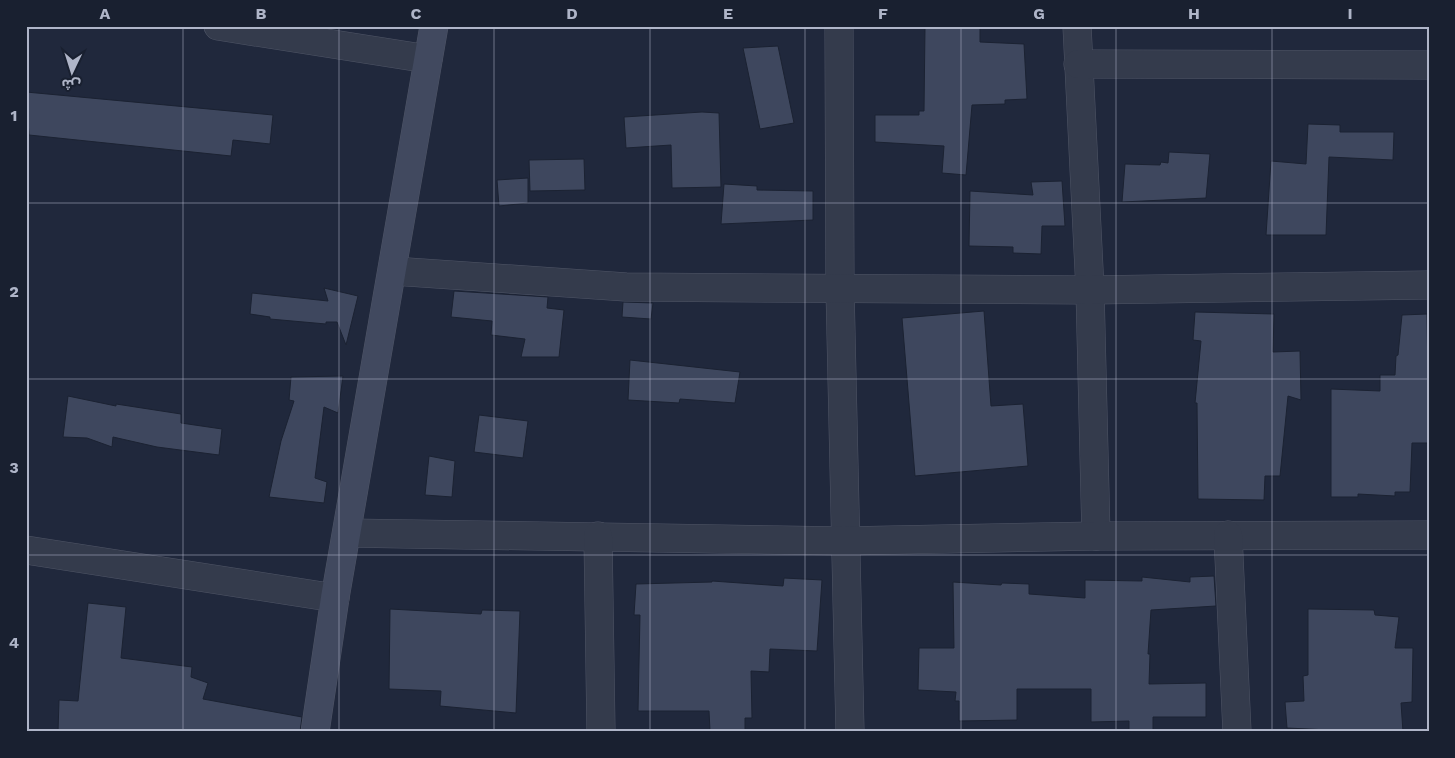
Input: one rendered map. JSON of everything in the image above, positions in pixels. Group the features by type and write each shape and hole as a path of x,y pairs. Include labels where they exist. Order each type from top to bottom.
{"street":[{"path":"218,26 428,59"},
{"path":"315,732 335,598 434,26"},
{"path":"838,26 844,541 850,732"},
{"path":"1077,26 1090,290 1096,536"},
{"path":"1078,64 1429,65"},
{"path":"393,271 626,287 1090,290 1429,286"},
{"path":"347,533 844,541 1096,536 1429,535"},
{"path":"1228,535 1237,732"},
{"path":"598,536 601,732"},
{"path":"26,550 335,598"}],"building":[{"path":"925,27 980,27 980,42 1024,44 1027,99 1005,100 1005,104 972,105 966,175 942,173 944,146 875,142 875,115 919,115 919,111 924,111"},
{"path":"778,46 794,123 760,129 743,48"},
{"path":"26,92 273,115 270,144 233,140 231,156 29,135"},
{"path":"702,112 719,113 721,187 672,188 671,145 626,148 624,117"},
{"path":"1308,124 1340,125 1340,132 1394,132 1393,160 1329,157 1326,235 1266,235 1271,161 1306,164"},
{"path":"1169,152 1210,154 1206,198 1122,202 1125,164 1160,165 1161,162 1168,163"},
{"path":"584,159 585,190 530,191 529,160"},
{"path":"528,178 528,203 499,206 497,180"},
{"path":"1062,181 1065,226 1042,226 1041,254 1013,253 1013,247 969,246 970,191 1033,195 1031,182"},
{"path":"724,184 757,186 757,190 813,191 813,220 721,224"},
{"path":"324,288 358,296 346,345 337,322 326,322 326,324 270,319 270,317 250,314 252,293 328,301"},
{"path":"454,291 548,297 547,308 564,310 559,357 521,357 525,339 491,335 492,321 451,317"},
{"path":"623,302 653,303 651,319 622,317"},
{"path":"984,311 991,406 1023,404 1028,466 915,476 902,318"},
{"path":"1195,312 1274,314 1273,352 1300,351 1301,400 1288,396 1280,476 1265,476 1264,500 1198,499 1197,403 1195,403 1201,341 1193,340"},
{"path":"1427,314 1429,443 1412,443 1410,492 1395,492 1395,496 1358,494 1358,497 1331,497 1331,389 1380,391 1380,375 1395,375 1402,315"},
{"path":"630,360 740,372 735,403 680,399 679,403 628,400"},
{"path":"343,376 338,413 324,407 315,478 327,482 324,503 269,497 281,441 294,401 289,400 291,377"},
{"path":"68,396 116,406 116,404 181,414 181,423 222,429 219,455 157,447 113,437 112,447 87,438 63,437"},
{"path":"479,415 528,421 523,458 474,452"},
{"path":"429,456 455,461 452,497 425,495"},
{"path":"1214,576 1216,606 1151,610 1148,654 1150,654 1149,684 1206,683 1206,717 1153,717 1153,732 1129,732 1129,721 1091,722 1091,689 1017,689 1017,720 959,721 959,701 955,701 956,692 918,690 919,648 954,648 953,582 1001,585 1002,583 1029,584 1029,594 1085,598 1085,580 1142,581 1142,577 1190,582 1190,577"},
{"path":"784,578 822,580 817,651 770,649 769,672 751,671 752,718 745,718 745,731 710,731 709,711 638,711 640,615 634,615 636,584 712,581 783,586"},
{"path":"88,603 126,607 121,658 192,667 191,677 208,683 203,699 302,717 300,732 58,732 59,700 78,701"},
{"path":"390,609 481,614 482,610 520,611 516,713 440,706 441,691 389,689"},
{"path":"1308,609 1374,610 1375,615 1399,617 1395,648 1413,648 1412,702 1401,703 1403,732 1329,732 1329,730 1287,728 1285,702 1304,701 1303,676 1308,675"}]}
